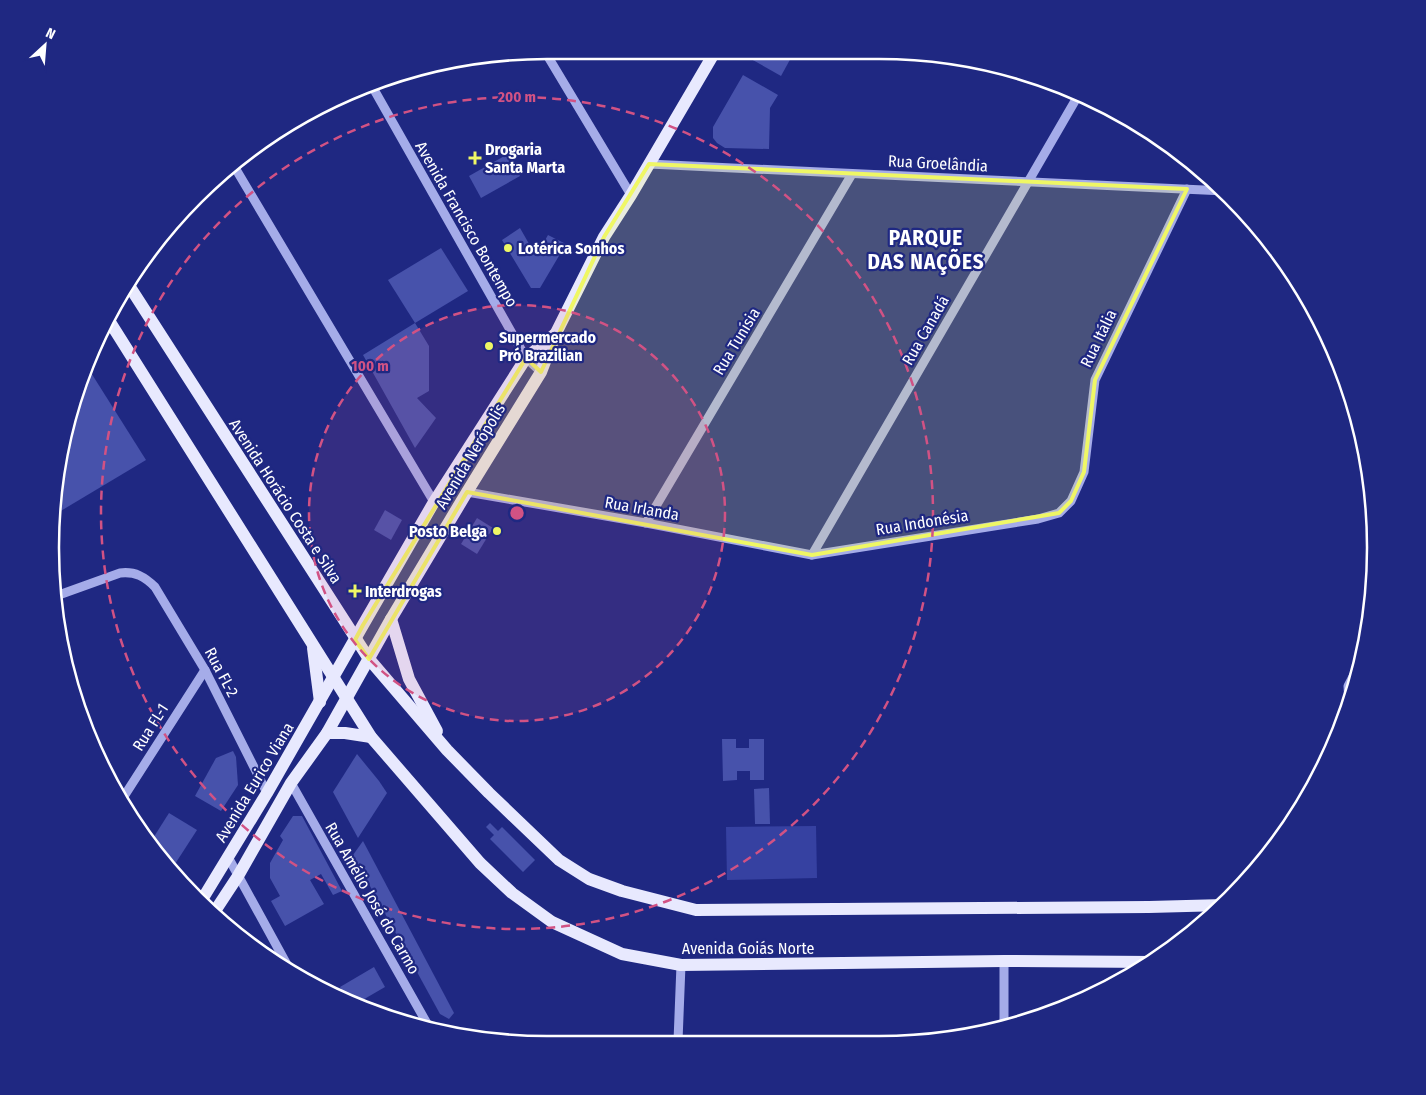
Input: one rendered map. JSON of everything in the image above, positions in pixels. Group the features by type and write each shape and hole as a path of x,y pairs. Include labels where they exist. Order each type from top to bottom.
{"main road":[{"name":"Avenida Nerópolis","path":"346,697 467,492 541,372 556,333 604,237 631,195 711,59"},
{"name":"Avenida Horácio Costa e Silva","path":"132,290 355,640 369,660 447,750"},
{"path":"112,325 371,737"},
{"name":"Avenida Nerópolis","path":"333,677 434,502 526,358 556,333"},
{"path":"391,619 409,679 447,750 559,860 589,879 622,891 696,910 1211,905"},
{"path":"313,645 320,702"},
{"name":"Avenida Eurico Viana","path":"205,895 267,793 333,677"},
{"name":"Avenida Eurico Viana","path":"217,908 238,876 291,783 327,733 346,697"},
{"path":"327,733 345,733 371,737"},
{"name":"Avenida Goiás Norte","path":"371,737 480,863 513,894 552,922 622,954 681,965 1004,961 1137,962"}],"street":[{"path":"549,59 631,195"},
{"name":"Avenida Francisco Bontempo","path":"375,91 526,358 541,372"},
{"name":"Rua Canadá","path":"812,555 1076,101"},
{"name":"Rua Groelândia","path":"649,164 1212,190"},
{"path":"237,171 434,502"},
{"name":"Rua Tunísia","path":"646,523 852,174"},
{"name":"Rua Itália","path":"1038,519 1059,513 1071,501 1084,472 1095,380 1187,189"},
{"name":"Rua Irlanda","path":"467,492 646,523 812,555"},
{"name":"Rua Indonésia","path":"812,555 1038,519"},
{"name":"Rua FL-2","path":"61,594 120,572 130,572 148,579 155,587 205,670 267,793"},
{"name":"Rua FL-1","path":"125,794 205,670"},
{"name":"Rua Amélio José do Carmo","path":"291,783 427,1021"},
{"path":"228,857 284,959"},
{"path":"1004,961 1004,1020"},
{"path":"678,1036 681,965"}],"highlighted area":[{"path":"649,164 1187,189 1095,380 1084,472 1071,501 1059,513 812,555 467,492 369,659 355,640 363,625 526,358 541,372 604,237"}],"shaded area":[{"path":"816,826 817,878 727,880 726,827"}],"building":[{"path":"751,59 790,59 781,76"},
{"path":"743,75 778,95 770,108 769,149 725,148 713,138 713,127"},
{"path":"508,154 520,176 481,198 469,176"},
{"path":"520,228 536,256 548,235 566,244 540,288 531,288 502,240"},
{"path":"441,248 468,291 415,323 388,280"},
{"path":"415,323 429,346 429,391 417,398 436,418 415,448 363,355"},
{"path":"91,373 146,460 60,511 68,452 75,421"},
{"path":"385,510 402,520 391,540 374,530"},
{"path":"477,518 493,528 477,554 461,544"},
{"path":"722,739 736,739 736,748 749,748 749,739 764,739 764,780 750,780 750,771 737,771 737,780 723,781"},
{"path":"233,751 236,757 238,785 221,811 195,796 216,758"},
{"path":"357,754 387,793 358,838 333,792"},
{"path":"769,788 770,824 755,824 754,789"},
{"path":"169,813 197,830 175,864 154,837"},
{"path":"293,816 302,816 342,891 333,895 321,874 310,880 324,904 285,926 271,901 280,896 270,878 270,863 283,840 280,836"},
{"path":"490,823 498,831 502,827 535,860 523,872 490,839 494,835 486,827"},
{"path":"363,841 454,1013 449,1019 440,1014 353,855"},
{"path":"374,967 385,987 363,1000 342,991 340,987"}],"place":[{"name":"Drogaria Santa Marta","path":"475,158"},
{"name":"Lotérica Sonhos","path":"508,248"},
{"name":"Supermercado Pró Brazilian","path":"489,346"},
{"name":"Posto Belga","path":"497,531"},
{"name":"Interdrogas","path":"355,591"}],"district":[{"name":"PARQUE DAS NAÇÕES","path":"926,250"}]}
